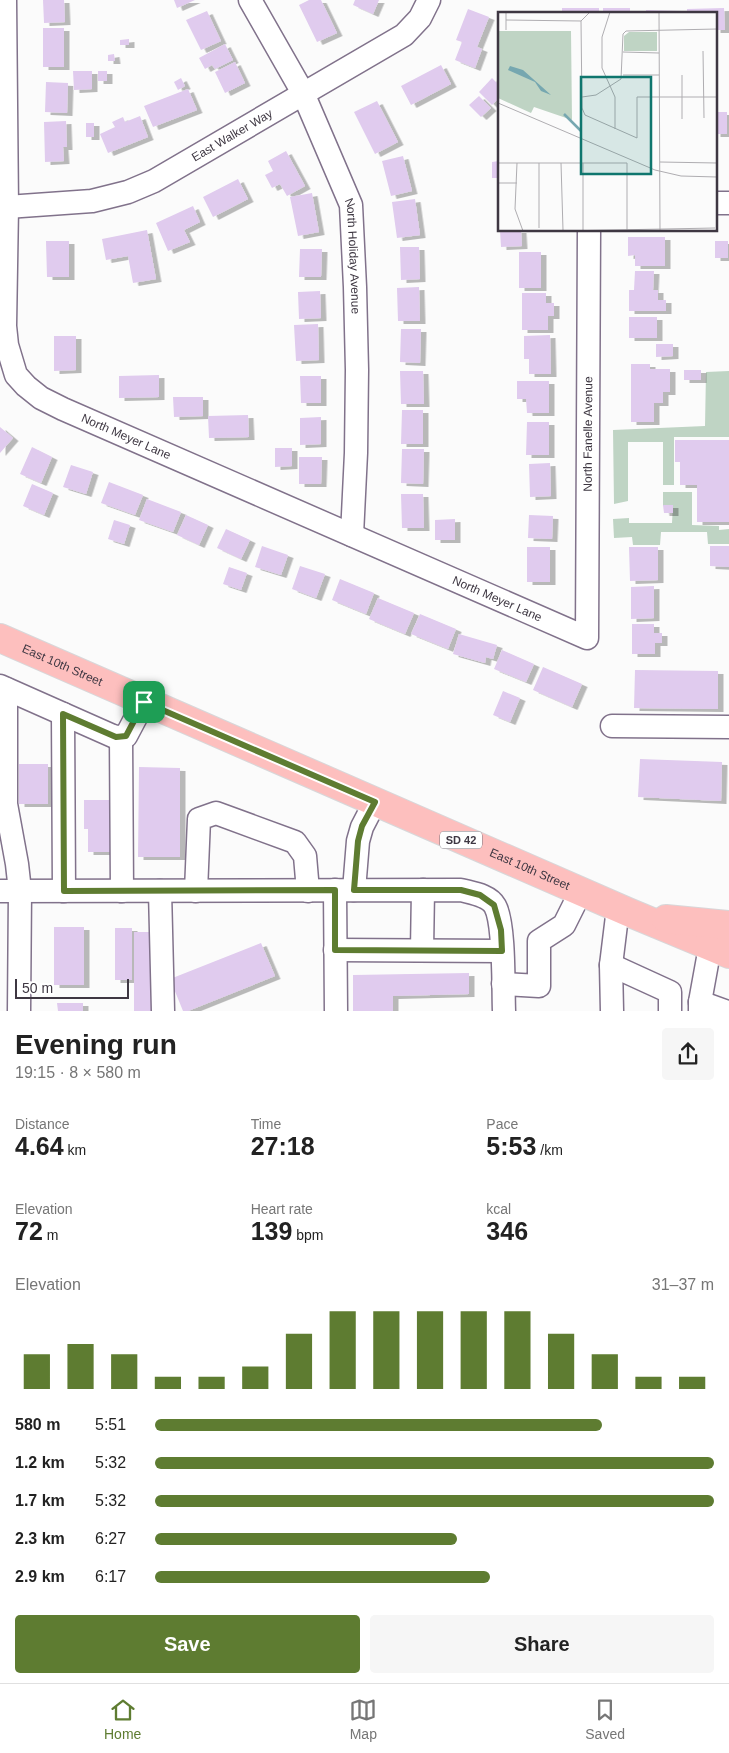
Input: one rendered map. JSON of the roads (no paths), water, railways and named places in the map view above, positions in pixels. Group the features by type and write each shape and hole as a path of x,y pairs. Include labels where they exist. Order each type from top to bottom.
{"main road":[{"name":"East 10th Street","path":"0,638 720,951"},
{"path":"628,912 729,925"}],"street":[{"name":"North Meyer Lane","path":"5,0 6,336 11,363 16,376 41,398 63,409 587,638"},
{"name":"North Holiday Avenue","path":"250,0 303,93 351,205 357,370 356,453 352,535"},
{"name":"East Walker Way","path":"7,207 92,201 128,192 154,181 404,35 420,18 429,0"},
{"path":"716,203 729,203"},
{"name":"North Fanelle Avenue","path":"587,638 589,231"},
{"path":"19,1010 10,891 17,864 6,804 3,688 116,737 126,736 144,702"},
{"path":"63,714 64,891"},
{"path":"612,726 729,727"},
{"path":"121,737 122,891"},
{"path":"336,1010 335,950 344,890 362,826 375,802"},
{"path":"196,891 199,819 216,812 296,842 305,856 308,890"},
{"path":"422,950 423,890"},
{"path":"10,891 461,890 480,895 494,905 501,930 504,1010"},
{"path":"160,891 163,1010"},
{"path":"503,984 539,986 539,941 564,925 581,891"},
{"path":"612,1010 611,964 628,912"},
{"path":"335,950 502,951"},
{"path":"720,951 700,1006 725,1010"},
{"path":"611,964 670,1001"}]}
